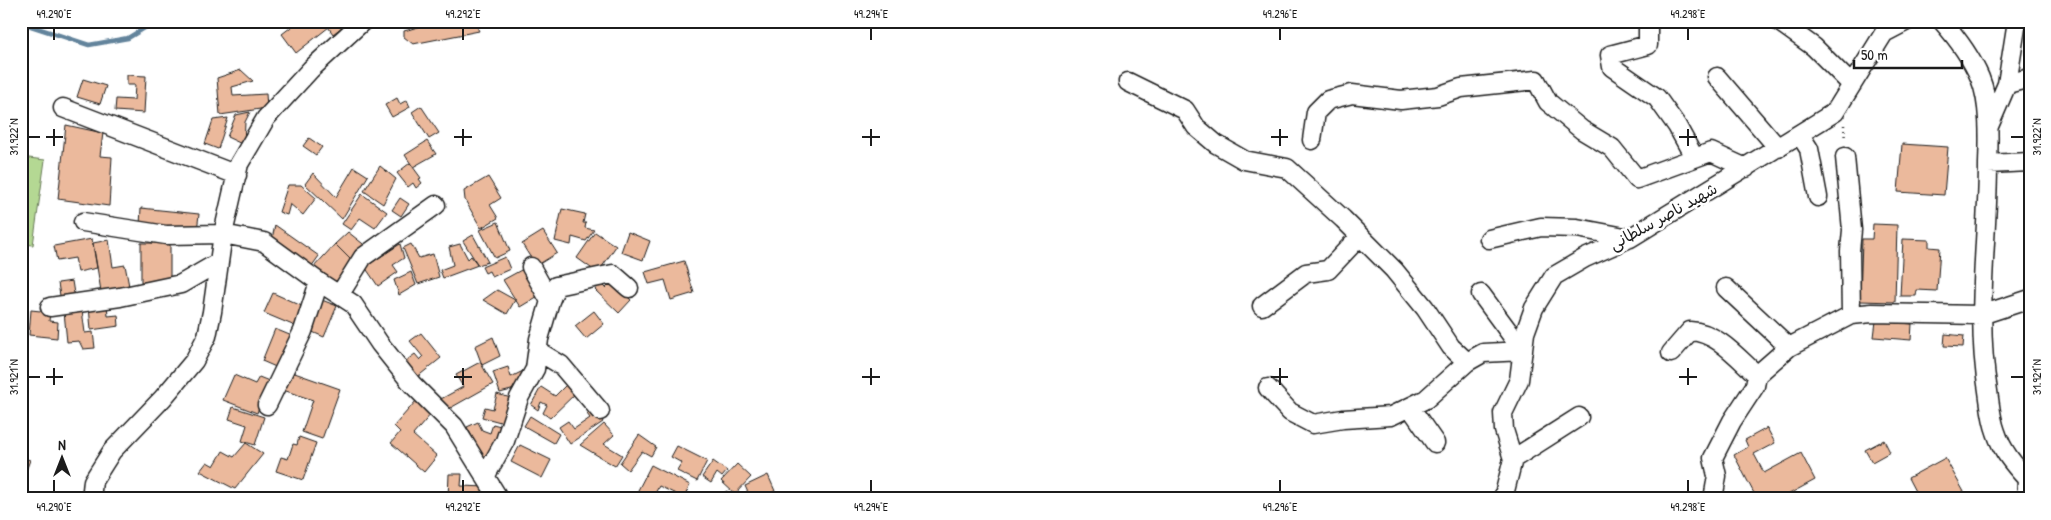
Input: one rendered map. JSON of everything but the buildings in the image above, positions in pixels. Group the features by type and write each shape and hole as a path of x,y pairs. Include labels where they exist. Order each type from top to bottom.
{"street":[{"path":"91,499 93,481 112,451 163,398 194,361 207,336 223,234 239,164 266,118 311,69 363,21"},
{"path":"1778,21 1814,47 1852,85"},
{"name":"شهید ناصر سلطانی","path":"1513,459 1504,430 1503,413 1519,380 1525,333 1534,308 1554,276 1585,258 1630,238 1835,112 1852,85 1883,27 1907,21"},
{"path":"1942,21 1959,41 1980,79 1989,126 1981,315 1984,371 1996,434 2010,460 2028,480 2026,499"},
{"path":"1989,126 2007,84 2017,21"},
{"path":"1648,22 1648,45 1610,55 1612,67 1657,98 1677,126 1694,157"},
{"path":"1717,77 1778,148"},
{"path":"2007,84 2030,78"},
{"path":"1312,140 1316,112 1328,100 1352,94 1400,100 1438,96 1461,88 1536,80 1548,102 1582,130 1612,148 1636,179 1711,152 1746,168"},
{"path":"1128,82 1186,110 1196,127 1216,144 1244,160 1287,168 1394,270 1425,308 1451,347 1467,362"},
{"path":"63,108 237,175"},
{"path":"1800,135 1809,149 1818,197"},
{"path":"1846,158 1852,230 1850,251 1851,315"},
{"path":"1988,164 2030,162"},
{"path":"340,294 363,257 436,205"},
{"path":"83,222 166,235 223,234 264,242 353,304 380,344 412,384 454,426 499,498"},
{"path":"1489,239 1541,227 1576,228 1630,238"},
{"path":"1262,306 1306,273 1328,270 1360,236"},
{"path":"50,307 120,297 181,284 219,262"},
{"path":"531,267 550,301"},
{"path":"486,475 504,441 519,398 535,369 539,339 556,286 612,274 629,288"},
{"path":"267,405 303,331 319,282"},
{"path":"1726,288 1790,347"},
{"path":"1481,294 1523,351"},
{"path":"1713,499 1717,476 1713,458 1732,421 1755,386 1757,375 1790,347 1851,315 1872,313 1981,315 2030,299"},
{"path":"1671,353 1690,330 1700,331 1720,342 1757,375"},
{"path":"538,351 561,365 600,411"},
{"path":"1268,388 1290,412 1313,424 1343,419 1391,416 1426,398 1467,362 1483,353 1523,351"},
{"path":"1410,407 1435,443"},
{"path":"1503,499 1513,459 1579,417"}],"path":[{"path":"1835,112 1843,119 1846,158"}],"green space":[{"path":"21,157 45,160 33,245 21,244"}],"waterway":[{"path":"22,21 31,26 89,45 128,38 156,21"}]}
